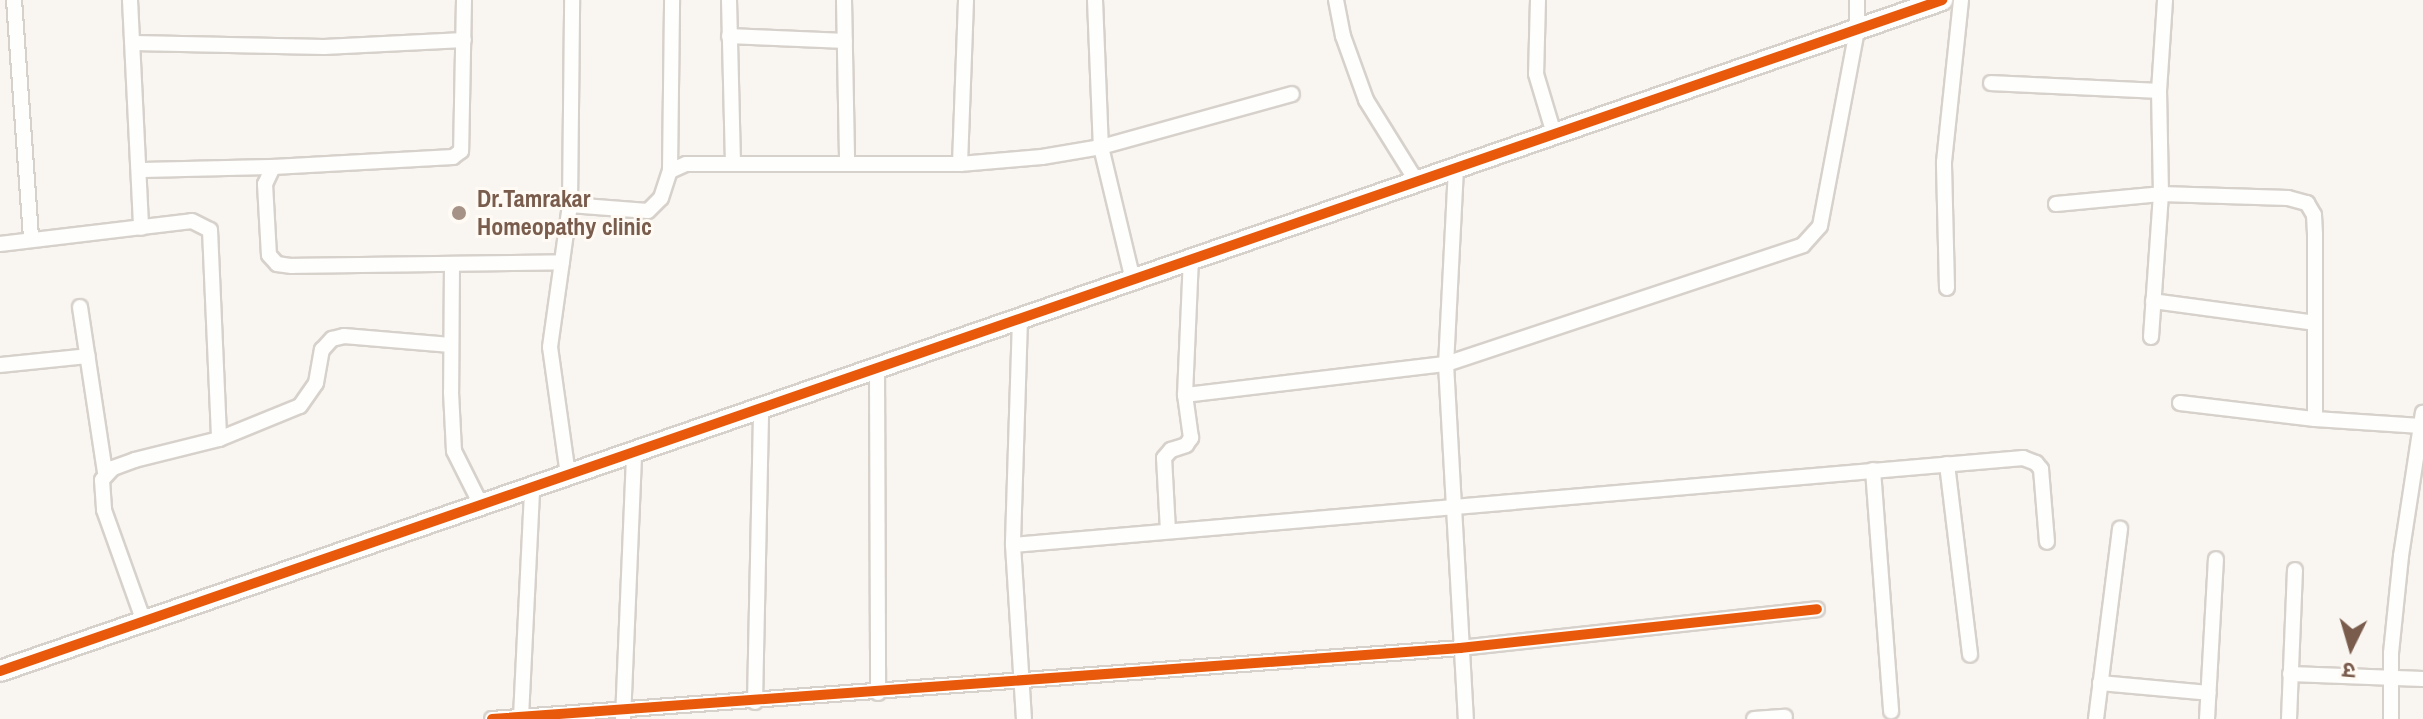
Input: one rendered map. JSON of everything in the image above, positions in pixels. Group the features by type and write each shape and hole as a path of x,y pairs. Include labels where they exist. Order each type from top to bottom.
{"street":[{"path":"14,0 31,239"},
{"path":"130,0 141,228"},
{"path":"139,170 273,167 453,157 463,147 464,0"},
{"path":"568,475 550,347 570,205 572,0"},
{"path":"570,205 648,211 661,198 670,171 672,0"},
{"path":"729,0 733,162"},
{"path":"844,0 847,163"},
{"path":"960,164 966,0"},
{"path":"1095,0 1101,147 1133,280"},
{"path":"1336,0 1343,36 1366,100 1417,182"},
{"path":"1538,0 1536,74 1554,134"},
{"path":"1185,395 1446,364 1803,245 1820,226 1857,30 1857,0"},
{"path":"0,671 1942,0"},
{"path":"1947,288 1944,162 1961,0"},
{"path":"2151,337 2161,194 2159,91 2165,0"},
{"path":"729,36 845,41"},
{"path":"134,43 324,47 464,40"},
{"path":"1991,83 2159,91"},
{"path":"670,171 686,164 733,162 960,164 1101,147 1292,94"},
{"path":"273,167 265,184 269,255 277,264 562,262"},
{"path":"1456,168 1446,364 1466,719"},
{"path":"2056,204 2161,194 2288,198 2307,203 2314,215 2315,235 2315,419"},
{"path":"0,244 192,221 210,230 219,439"},
{"path":"1168,531 1162,464 1167,453 1186,445 1191,438 1185,395 1191,260"},
{"path":"452,264 454,451 481,505"},
{"path":"2153,301 2315,323"},
{"path":"80,307 105,473 102,489 104,510 144,622"},
{"path":"1020,319 1013,545 1024,719"},
{"path":"105,473 135,460 219,439 300,406 316,383 322,350 332,339 344,336 451,345"},
{"path":"0,365 88,356"},
{"path":"877,368 878,693"},
{"path":"2180,403 2315,419 2422,419 2401,556 2391,679 2391,719"},
{"path":"755,702 761,408"},
{"path":"622,715 634,452"},
{"path":"1013,545 2023,458 2036,463 2041,469 2047,542"},
{"path":"1947,464 1970,655"},
{"path":"1873,470 1891,711"},
{"path":"521,717 532,488"},
{"path":"2096,719 2120,529"},
{"path":"2207,719 2216,559"},
{"path":"2289,719 2295,570"},
{"path":"492,719 622,715 1460,648 1817,609"},
{"path":"2290,674 2423,679"},
{"path":"2100,683 2209,693"},
{"path":"1754,719 1785,717"}],"cycle path":[{"path":"0,671 1942,0"},
{"path":"492,719 1460,648 1817,609"}],"place":[{"name":"Dr.Tamrakar Homeopathy clinic","path":"459,213"}]}
